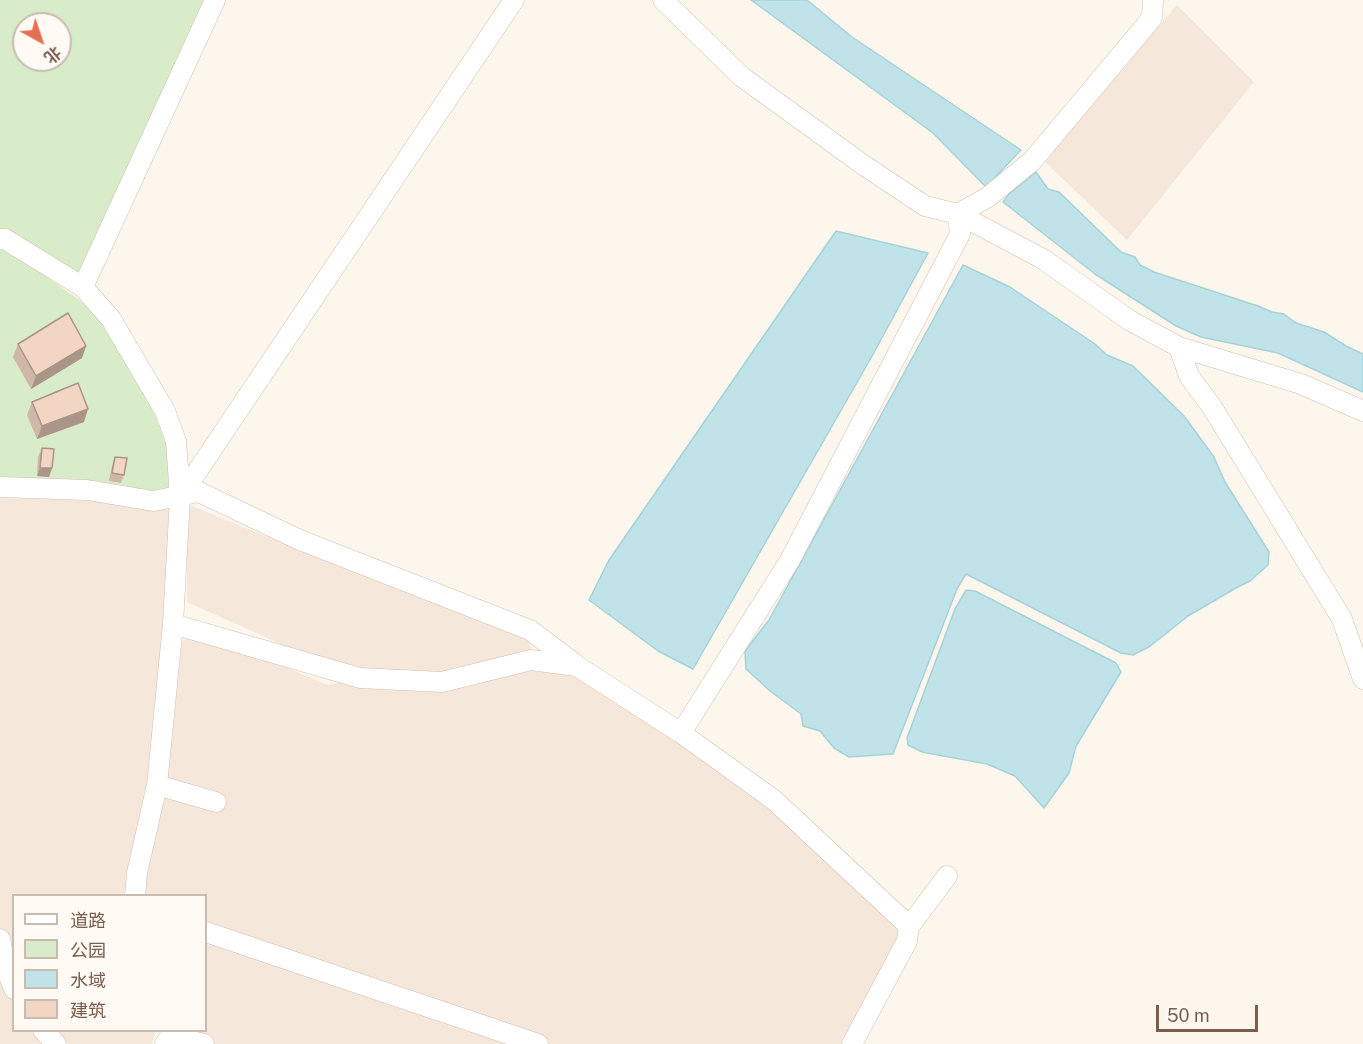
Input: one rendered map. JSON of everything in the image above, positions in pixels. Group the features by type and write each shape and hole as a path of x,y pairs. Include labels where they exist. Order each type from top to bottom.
{"street":[{"path":"83,287 215,0"},
{"path":"180,496 514,0"},
{"path":"663,0 751,84 862,164 926,206 958,214 1043,259 1129,320 1179,347 1301,384 1363,411"},
{"path":"958,214 988,197 1032,161 1152,18 1153,0"},
{"path":"681,733 790,560 960,234 958,214"},
{"path":"0,239 5,239 83,287 111,320 165,411 176,441 180,496 173,624 157,785 137,873 135,894"},
{"path":"1179,347 1189,376 1212,406 1342,619 1363,679"},
{"path":"0,487 87,490 153,501 199,492 300,540 530,630 577,666 681,733 774,800 909,927"},
{"path":"173,624 360,678 442,682 531,660 577,666"},
{"path":"157,785 216,802"},
{"path":"852,1044 907,941 909,927 947,876"},
{"path":"207,932 538,1044"},
{"path":"0,939 12,983"},
{"path":"45,1032 56,1044"},
{"path":"165,1044 170,1036 204,1044"}],"shaded area":[{"path":"1177,5 1254,82 1127,240 1044,161"},
{"path":"0,489 172,505 172,591 142,832 132,848 124,894 12,894 12,960 0,932"},
{"path":"187,504 530,641 531,651 444,674 363,673 319,661 187,602"},
{"path":"190,637 267,660 328,685 339,682 423,691 547,667 581,676 640,714 778,812 901,928 902,938 846,1044 550,1044 207,922 207,894 138,894 175,709 182,641"},
{"path":"207,939 369,994 506,1044 215,1044 187,1032 207,1032"},
{"path":"0,981 5,983 12,998 12,1032 37,1032 49,1044 0,1044"},
{"path":"51,1032 155,1032 152,1044 70,1044 58,1039"}],"green space":[{"path":"0,0 204,0 80,280 0,237"},
{"path":"0,250 9,250 78,299 97,317 155,415 169,451 174,495 0,486"}],"water":[{"path":"751,0 807,0 852,37 1021,150 986,187 933,133"},
{"path":"1036,172 1048,189 1059,192 1121,252 1135,257 1140,265 1154,272 1284,314 1296,323 1324,332 1363,354 1363,392 1278,353 1201,337 1176,326 1095,274 1003,202 1009,194"},
{"path":"836,231 928,253 871,358 693,669 658,651 589,600 609,560"},
{"path":"963,265 1010,287 1095,344 1107,355 1133,366 1184,416 1214,457 1225,482 1269,552 1268,565 1250,581 1188,616 1149,647 1133,655 1121,653 966,574 957,589 893,754 849,757 834,748 820,731 803,726 801,714 770,691 746,669 745,651 769,620"},
{"path":"966,590 975,591 1116,663 1121,672 1076,746 1069,773 1044,808 1015,776 987,764 922,752 908,745 907,738 955,609"}],"building":[{"path":"68,313 86,346 36,376 18,344"},
{"path":"78,383 88,409 42,426 32,402"},
{"path":"42,448 54,449 52,468 40,468"},
{"path":"115,457 127,458 124,475 112,473"}]}
